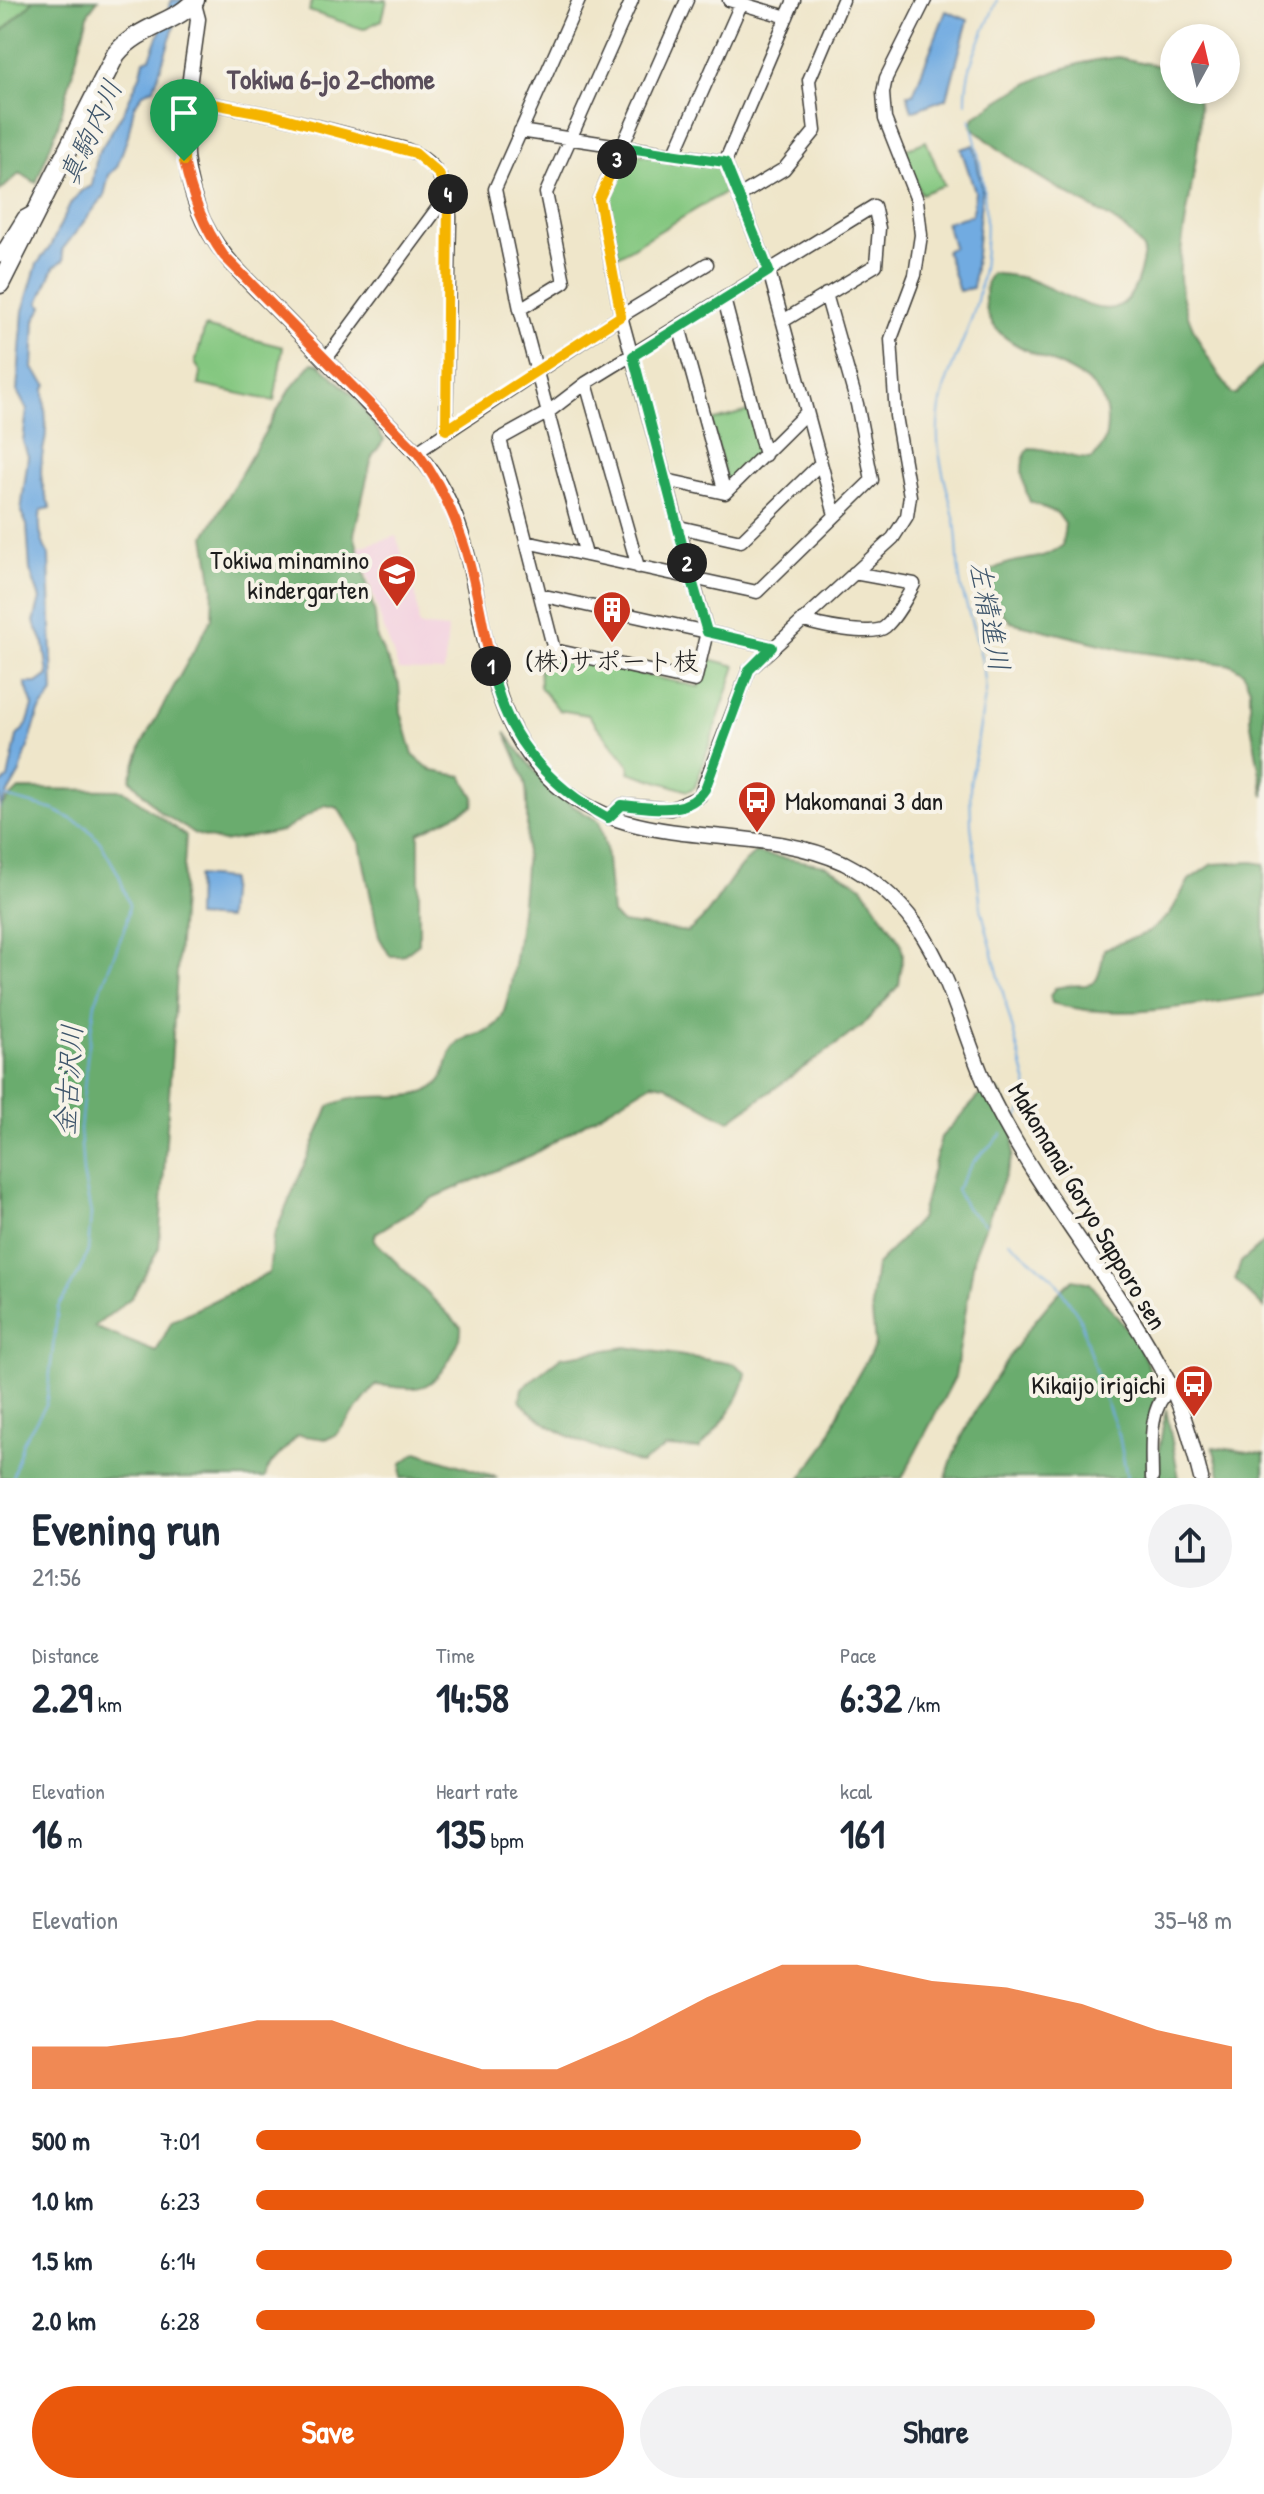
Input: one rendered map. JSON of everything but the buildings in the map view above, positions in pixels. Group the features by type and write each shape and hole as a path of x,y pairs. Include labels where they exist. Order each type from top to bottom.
{"highway":[{"path":"0,284 116,54 141,31 190,5"}],"main road":[{"name":"Makomanai Goryo Sapporo sen","path":"190,5 198,19 187,99 184,161 207,232 239,273 417,452 441,486 462,533 493,678 510,725 546,776 584,805 608,818 655,831 774,842 811,851 847,865 894,899 915,924 949,987 992,1099 1025,1159 1171,1388 1201,1478"}],"street":[{"path":"579,0 495,189 520,309 586,555"},
{"path":"520,309 564,282 546,193 632,0"},
{"path":"687,0 599,199 621,316 633,356 679,527 691,579 707,632 695,681 554,650 500,439 547,413 586,383 633,356 874,206 879,228 876,265 783,321"},
{"path":"794,0 725,162 769,271 835,515"},
{"path":"739,196 784,169 815,131 809,80 843,0"},
{"path":"608,818 622,805 671,809 700,796 749,670 893,538 902,526 909,505 896,416 891,339 915,275 921,235 917,200 885,119 883,93 886,78 925,0"},
{"path":"674,155 735,2 787,17"},
{"path":"187,99 277,116 415,153 439,174 448,194 446,430"},
{"path":"520,131 725,162"},
{"path":"326,359 448,194"},
{"path":"0,256 24,217 39,208"},
{"path":"417,452 621,316 707,264"},
{"path":"526,542 757,592 872,480 857,404 826,294"},
{"path":"724,299 765,455"},
{"path":"679,326 725,493"},
{"path":"586,383 638,567"},
{"path":"725,493 806,413"},
{"path":"679,527 741,541 820,464"},
{"path":"666,480 725,493"},
{"path":"803,620 814,625 874,632 885,628 914,584 854,573"},
{"path":"540,595 772,647"},
{"path":"1152,1478 1156,1409 1160,1397 1171,1388"}],"shaded area":[{"name":"Tokiwa minamino kindergarten","path":"396,536 416,595 419,626 448,629 444,672 399,670 381,621 359,547"}],"green space":[{"path":"0,0 38,0 0,42"},
{"path":"34,0 98,0 89,12 58,126 36,183 20,173 0,191 0,34"},
{"path":"312,0 387,0 382,20 363,29 309,11"},
{"path":"1118,57 1159,66 1160,104 1199,104 1197,152 1180,259 1186,309 1206,354 1232,394 1236,394 1264,364 1264,796 1250,719 1250,689 1243,672 1232,665 1125,650 1011,622 996,605 992,592 992,570 1001,565 1043,556 1062,546 1065,524 1057,513 1030,502 1027,495 1022,468 1029,448 1092,459 1104,442 1107,421 1102,398 1088,382 1068,369 1023,349 1004,336 990,320 985,297 988,279 991,273 1019,277 1086,305 1117,307 1128,298 1138,280 1144,251 1130,233 1113,220 1034,174 971,126 974,117 1042,77 1097,60"},
{"path":"926,141 944,185 921,194 902,151"},
{"path":"628,153 722,165 730,189 618,256 606,198"},
{"path":"205,327 283,347 274,401 199,385 201,372 195,363"},
{"path":"312,363 319,364 355,397 384,440 372,457 354,534 375,614 377,639 399,684 401,712 413,755 432,771 462,776 474,797 473,806 419,833 419,943 402,956 390,956 379,937 360,844 338,808 325,805 283,831 223,842 195,834 160,812 130,779 143,742 212,618 213,587 205,536 288,392"},
{"path":"749,411 759,453 731,482 726,479 711,421"},
{"path":"552,654 699,687 706,658 736,666 695,787 688,791 629,772 630,766 588,715 559,710 540,687 539,657"},
{"path":"505,732 557,794 599,821 606,848 612,914 622,923 687,932 706,914 736,872 755,853 825,865 862,886 901,943 903,955 899,985 862,1026 729,1121 665,1085 652,1083 532,1155 433,1198 376,1233 374,1240 461,1327 458,1342 443,1370 428,1384 412,1388 376,1385 336,1435 326,1439 298,1435 268,1467 265,1478 0,1478 0,807 19,789 123,790 186,836 159,1248 132,1297 94,1327 156,1352 172,1321 269,1273 273,1238 329,1107 354,1098 407,1096 429,1090 440,1082 449,1056 457,1044 491,1028 501,1018 513,974 518,939 527,829 525,783"},
{"path":"1212,864 1264,864 1264,995 1131,1012 1078,1009 1052,1003 1050,996 1055,988 1095,981 1104,949 1149,932 1170,914 1189,880"},
{"path":"984,1091 999,1091 1014,1122 1013,1155 975,1253 955,1377 902,1478 801,1478 826,1444 844,1400 875,1345 871,1302 876,1266 920,1219 941,1137"},
{"path":"1264,1242 1264,1308 1235,1280 1241,1262"},
{"path":"1073,1279 1090,1283 1137,1342 1157,1385 1146,1478 946,1478 966,1429 999,1372 1038,1317"},
{"path":"626,1347 735,1364 746,1373 734,1404 699,1449 666,1447 641,1464 560,1432 520,1401 522,1388 561,1357"},
{"path":"1166,1409 1179,1478 1160,1478 1159,1449"},
{"path":"1213,1447 1264,1454 1264,1478 1221,1478"},
{"path":"417,1452 499,1478 401,1478 402,1463"}],"water":[{"path":"172,0 183,0 154,88 143,93 134,107 128,136 117,167 109,175 104,196 62,250 64,260 54,267 39,303 43,306 35,320 33,369 47,385 44,390 46,429 41,476 51,508 41,510 40,522 42,539 49,555 53,693 39,712 20,772 0,807 0,785 8,779 17,736 27,725 33,706 25,683 37,683 48,675 44,644 34,622 40,599 30,570 27,525 21,512 28,456 23,442 27,410 17,391 23,311 37,264 50,247 70,204 81,191 92,186 97,155 124,111 144,60 150,58"},
{"path":"946,11 968,20 947,98 912,111 907,94 913,94"},
{"path":"974,145 982,188 973,288 959,291 946,251 953,247 946,222 972,215 975,191 961,149"},
{"path":"197,876 230,879 227,919 196,917"}],"waterway":[{"name":"左精進川","path":"966,103 968,75 997,0"},
{"name":"左精進川","path":"970,119 980,163 985,209 982,277 972,318 941,401 938,440 955,523 960,582 985,678 986,691 970,784 971,825 981,908 1031,1100 1016,1118"},
{"name":"金古沢川","path":"6,797 54,810 86,827 100,842 119,875 129,905 126,925 95,1003 87,1058 80,1129 83,1173 91,1214 88,1251 79,1273 58,1307 46,1405 23,1442 12,1478"},
{"name":"左精進川","path":"985,1224 967,1209 956,1190 973,1162 1002,1134"},
{"name":"左精進川","path":"1009,1241 1054,1279 1079,1316 1119,1435 1127,1478"}],"place":[{"name":"Tokiwa minamino kindergarten","path":"397,608"},
{"name":"(株)サポート枝","path":"612,644"},
{"name":"Makomanai 3 dan","path":"757,834"},
{"name":"Kikaijo irigichi","path":"1194,1418"}],"district":[{"name":"Tokiwa 6-jo 2-chome","path":"331,79"}],"route":[{"path":"187,99 277,116 402,148 430,163 445,185 450,217 446,430 621,316 599,199 622,147 725,162 769,271 633,356 707,632 772,647 749,670 700,796 671,809 622,805 608,818 563,790 531,759 510,725 493,678 471,565 462,533 441,486 417,452 224,256 207,232 196,206 184,161 187,99"}],"water label":[{"name":"真駒内川","path":"90,132"}]}
